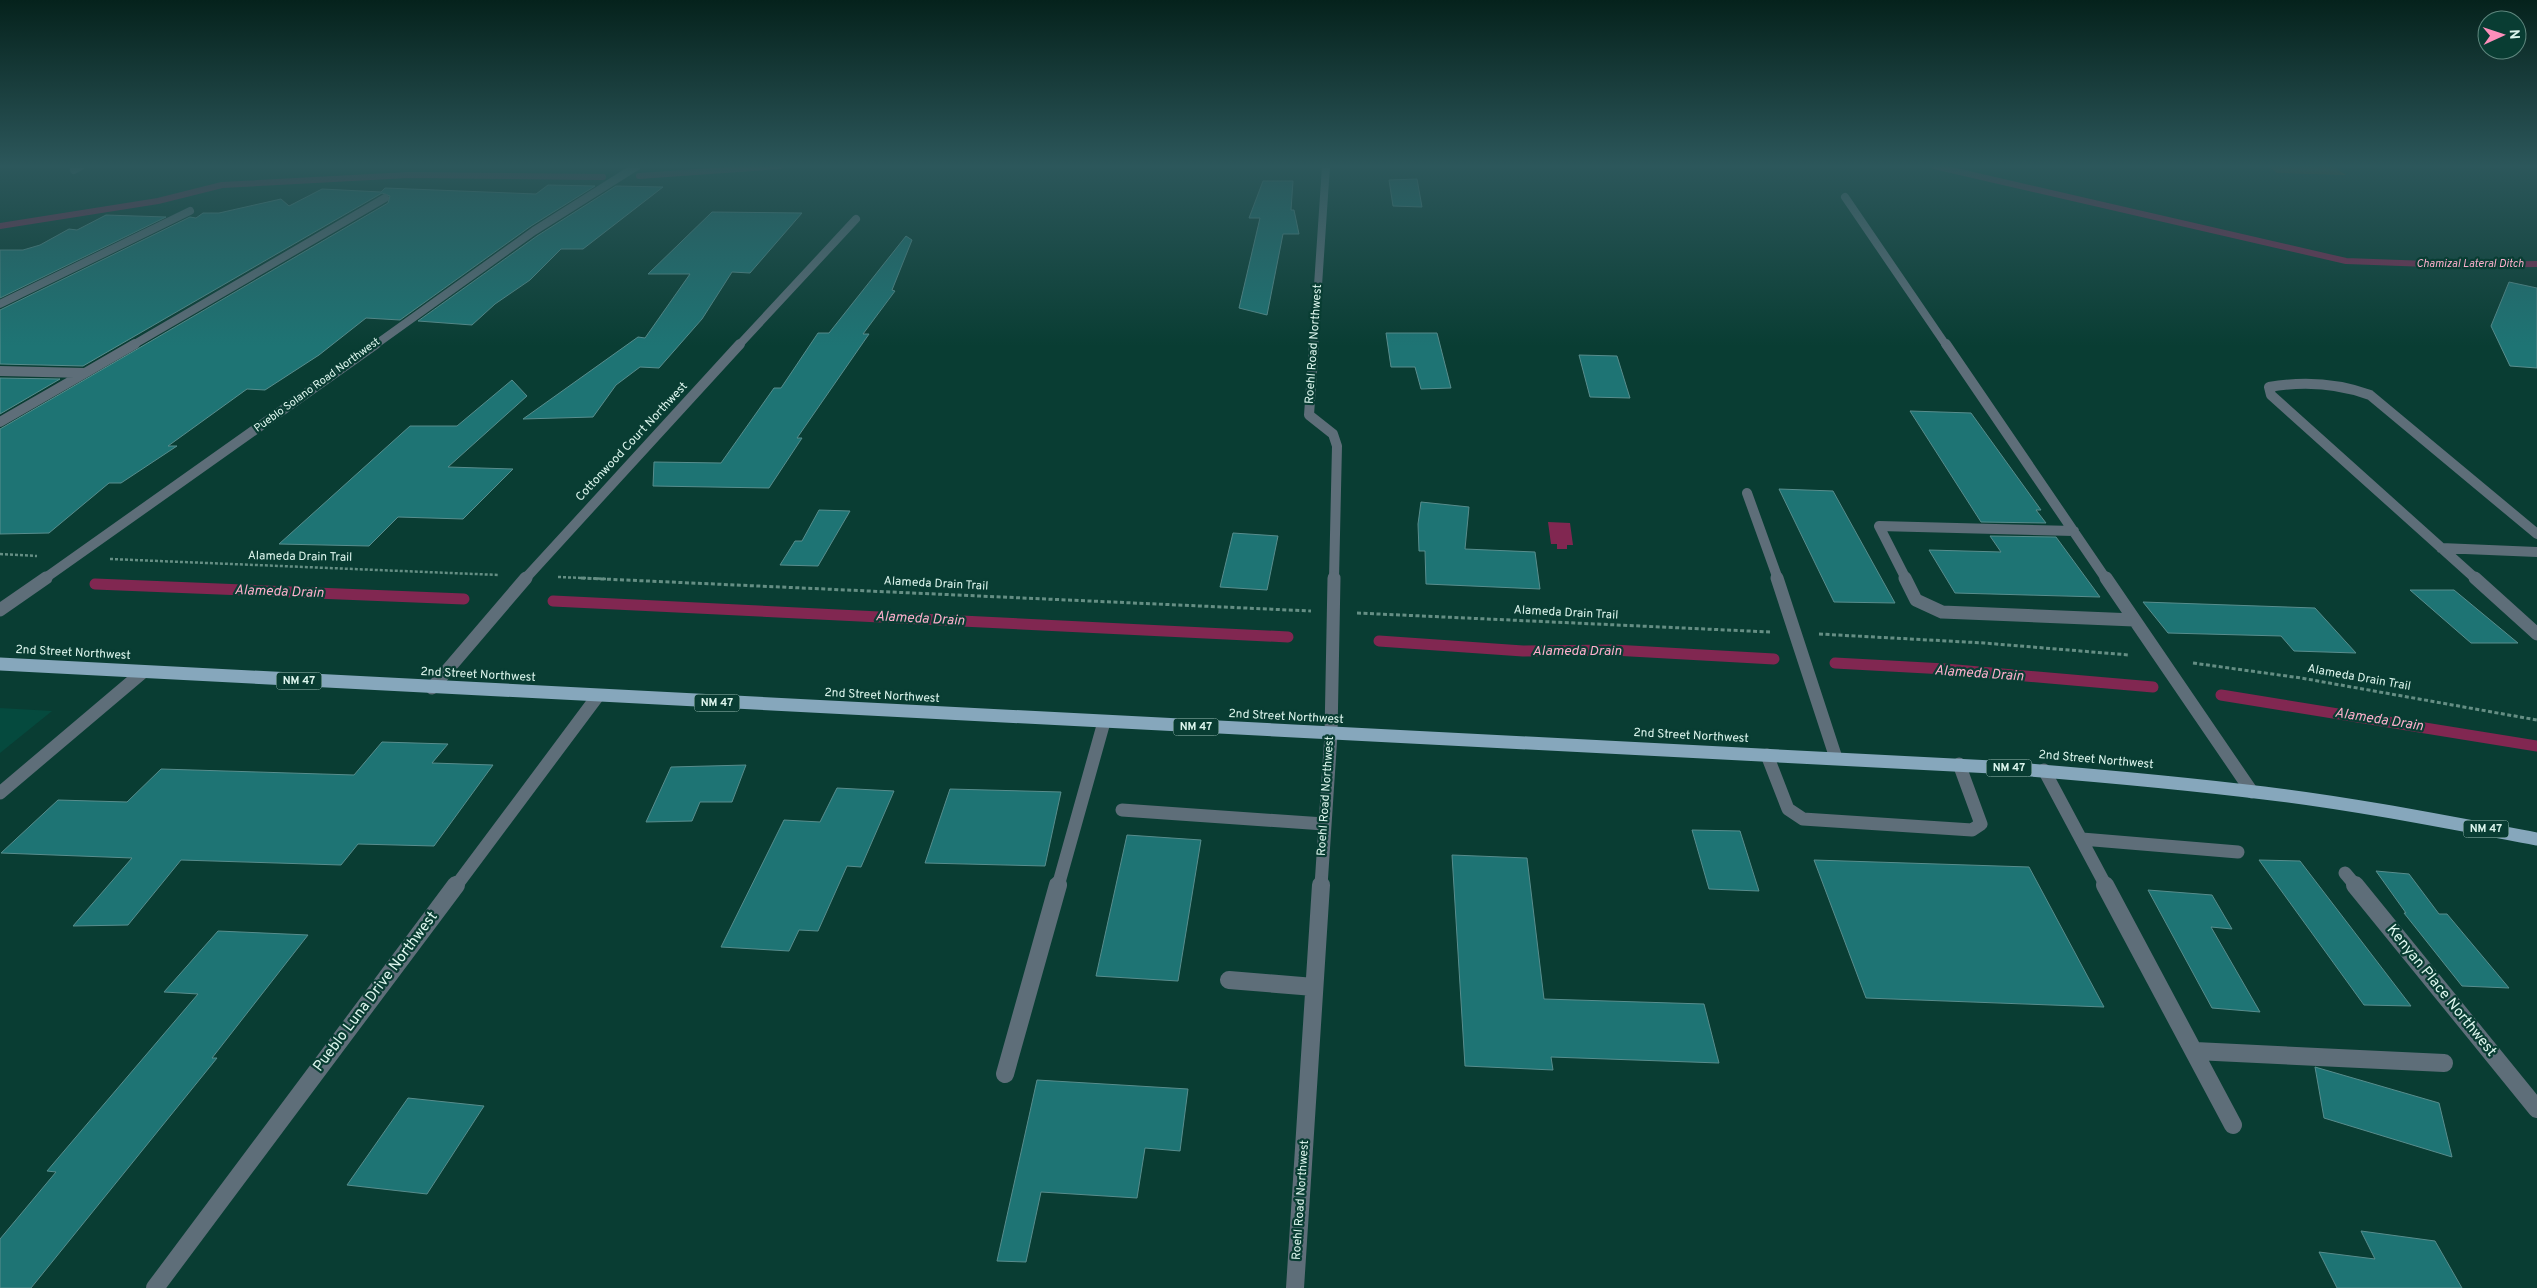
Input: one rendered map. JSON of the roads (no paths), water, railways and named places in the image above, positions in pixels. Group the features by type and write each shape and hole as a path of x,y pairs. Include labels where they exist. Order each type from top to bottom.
{"main road":[{"name":"2nd Street Northwest","path":"0,664 598,697 1959,764 2118,776 2252,792 2537,839"}],"street":[{"path":"0,304 159,226"},
{"path":"0,422 338,226"},
{"name":"Pueblo Solano Road Northwest","path":"0,610 205,467 542,226"},
{"name":"Cottonwood Court Northwest","path":"432,688 559,540 849,226"},
{"name":"Roehl Road Northwest","path":"1295,1288 1330,734 1337,446 1333,434 1309,415 1322,226"},
{"path":"1865,226 2252,792"},
{"path":"0,371 85,374"},
{"path":"2537,534 2370,395 2340,385 2284,384 2269,387 2271,395 2537,634"},
{"path":"1746,492 1792,620 1836,758"},
{"path":"2074,531 1879,526 1916,600 1942,612 2134,620"},
{"path":"2441,548 2537,552"},
{"path":"0,793 143,672"},
{"name":"Pueblo Luna Drive Northwest","path":"155,1288 598,697"},
{"path":"1005,1074 1104,722"},
{"path":"1767,755 1788,810 1804,819 1972,830 1981,824 1959,764"},
{"path":"2044,770 2233,1125"},
{"path":"1122,810 1324,824"},
{"path":"2082,839 2238,852"},
{"name":"Kenyan Place Northwest","path":"2345,873 2537,1109"},
{"path":"1229,980 1314,987"},
{"path":"2195,1051 2444,1063"}],"waterway":[{"name":"Chamizal Lateral Ditch","path":"2195,226 2346,261 2456,265 2537,264"},
{"name":"Alameda Drain","path":"95,584 464,599"},
{"name":"Alameda Drain","path":"553,601 1288,637"},
{"name":"Alameda Drain","path":"1379,641 1523,651 1613,650 1774,659"},
{"name":"Alameda Drain","path":"1835,663 1945,669 2153,687"},
{"name":"Alameda Drain","path":"2221,695 2537,746"}]}
